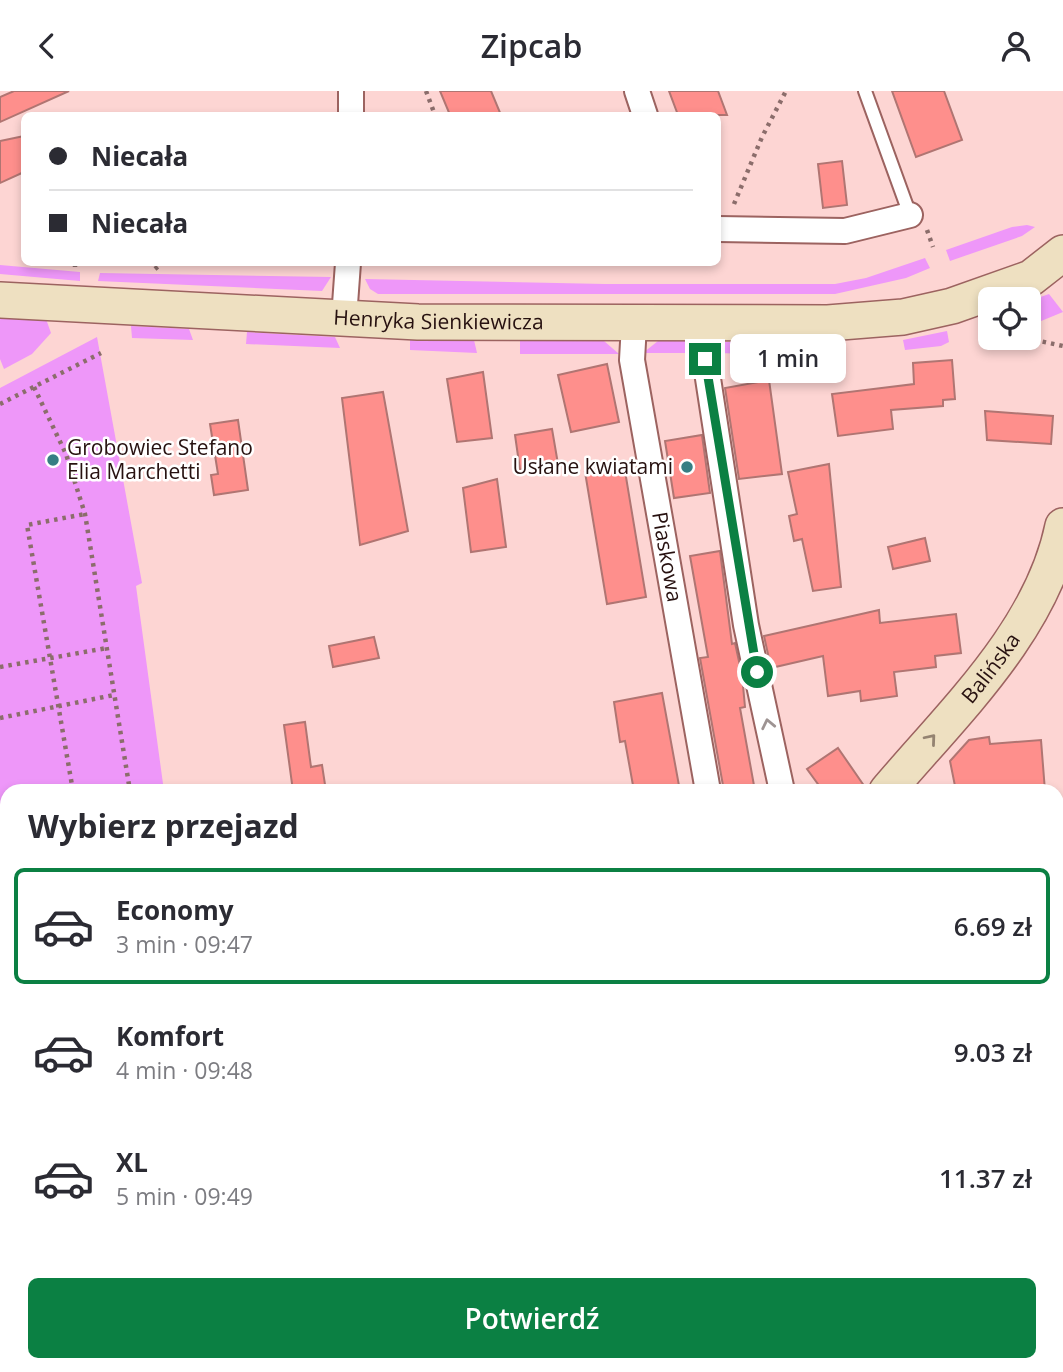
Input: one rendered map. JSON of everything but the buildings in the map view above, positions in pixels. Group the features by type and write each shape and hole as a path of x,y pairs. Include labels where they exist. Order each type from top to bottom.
{"street":[{"path":"351,91 351,112"},
{"path":"637,91 644,112"},
{"path":"721,229 845,231 910,215"},
{"name":"Henryka Sienkiewicza","path":"0,300 344,318 703,325 828,323 876,317 907,300 946,285 1063,252"},
{"path":"344,318 348,266"},
{"name":"Piaskowa","path":"634,324 632,360 707,784"},
{"path":"703,325 705,359 746,625 780,784"},
{"name":"Balińska","path":"893,784 992,667 1032,606 1054,560 1063,526"}],"lane":[{"path":"864,91 910,215"}],"path":[{"path":"426,91 434,112"},
{"path":"733,206 762,137 786,91"},
{"path":"155,269 158,266"},
{"path":"1041,341 1063,346"},
{"path":"0,404 101,353"},
{"path":"34,387 66,454 85,514 129,784"},
{"path":"73,784 27,526 85,514"},
{"path":"0,667 107,648"},
{"path":"0,718 114,695"}],"shaded area":[{"path":"1012,227 1035,227 1022,236 950,261 946,250"},
{"path":"925,258 930,268 906,278 835,294 378,294 370,289 365,279 605,284 835,284 866,278"},
{"path":"0,265 80,272 80,281 0,274"},
{"path":"100,273 331,277 322,291 98,281"},
{"path":"1049,294 1063,312 1041,321 1041,297"},
{"path":"0,316 46,319 51,333 32,354 4,369 0,359"},
{"path":"131,326 189,329 193,340 132,338"},
{"path":"947,331 949,342 941,346 905,350 903,340"},
{"path":"247,332 335,337 340,348 246,344"},
{"path":"97,337 142,583 136,586 163,784 0,784 0,388"},
{"path":"410,339 474,340 477,353 410,350"},
{"path":"520,341 604,341 619,354 520,354"},
{"path":"658,341 692,341 694,353 643,353"},
{"path":"714,342 816,342 818,355 713,353"}],"place":[{"name":"Grobowiec Stefano Elia Marchetti","path":"53,460"},
{"name":"Usłane kwiatami","path":"687,467"}],"route":[{"path":"705,359 746,625 757,672"}]}
